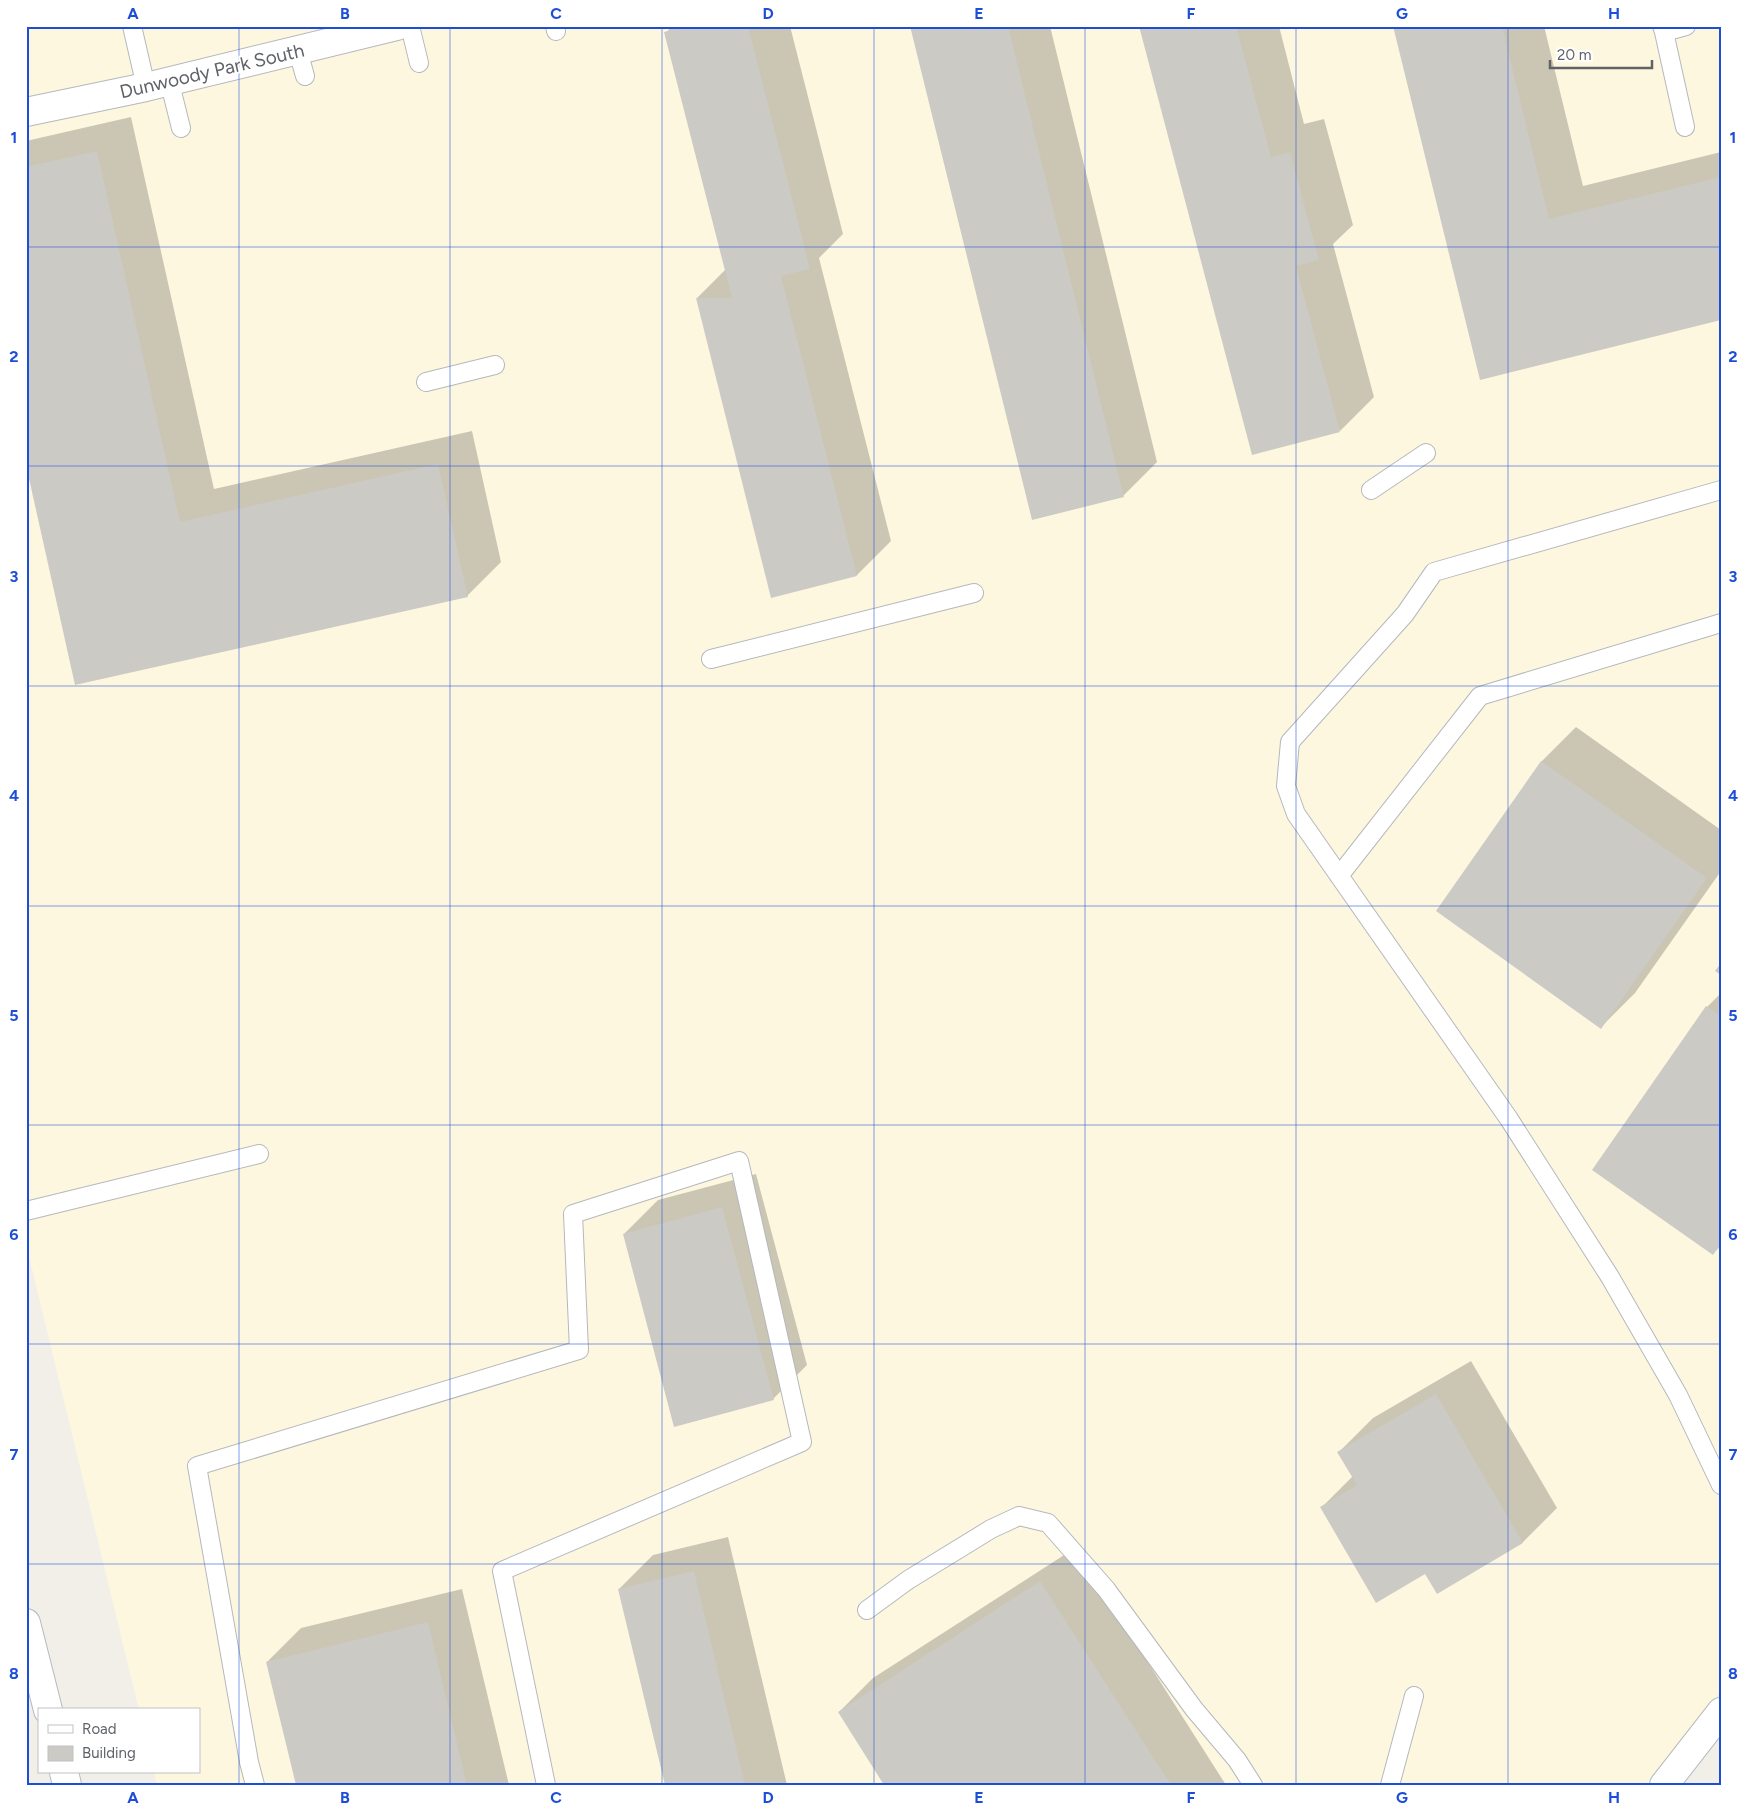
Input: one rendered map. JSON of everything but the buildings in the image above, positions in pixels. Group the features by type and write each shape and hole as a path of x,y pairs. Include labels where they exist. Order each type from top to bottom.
{"street":[{"name":"Dunwoody Park South","path":"26,112 158,83 302,64 336,34 397,26"},
{"path":"26,1624 47,1708"},
{"path":"1664,1785 1721,1712"}],"lane":[{"path":"132,26 181,128"},
{"path":"410,26 419,63"},
{"path":"1684,127 1663,29 1686,26"},
{"path":"426,382 495,365"},
{"path":"1371,490 1426,453"},
{"path":"1721,490 1434,572 1404,614 1290,742 1286,786 1296,814 1509,1119 1604,1269 1678,1395 1721,1485"},
{"path":"711,659 974,593"},
{"path":"1339,876 1480,696 1721,623"},
{"path":"26,1212 259,1154"},
{"path":"255,1785 197,1466 579,1350 573,1214 739,1161 802,1442 502,1571 546,1785"},
{"path":"867,1610 908,1580 991,1529 1019,1516 1048,1523 1106,1588 1194,1709 1237,1760 1253,1785"},
{"path":"1390,1785 1414,1696"}],"shaded area":[{"path":"26,26 1721,26 1721,1690 1658,1785 157,1785 154,1774 200,1774 200,1708 139,1708 26,1244"}]}
